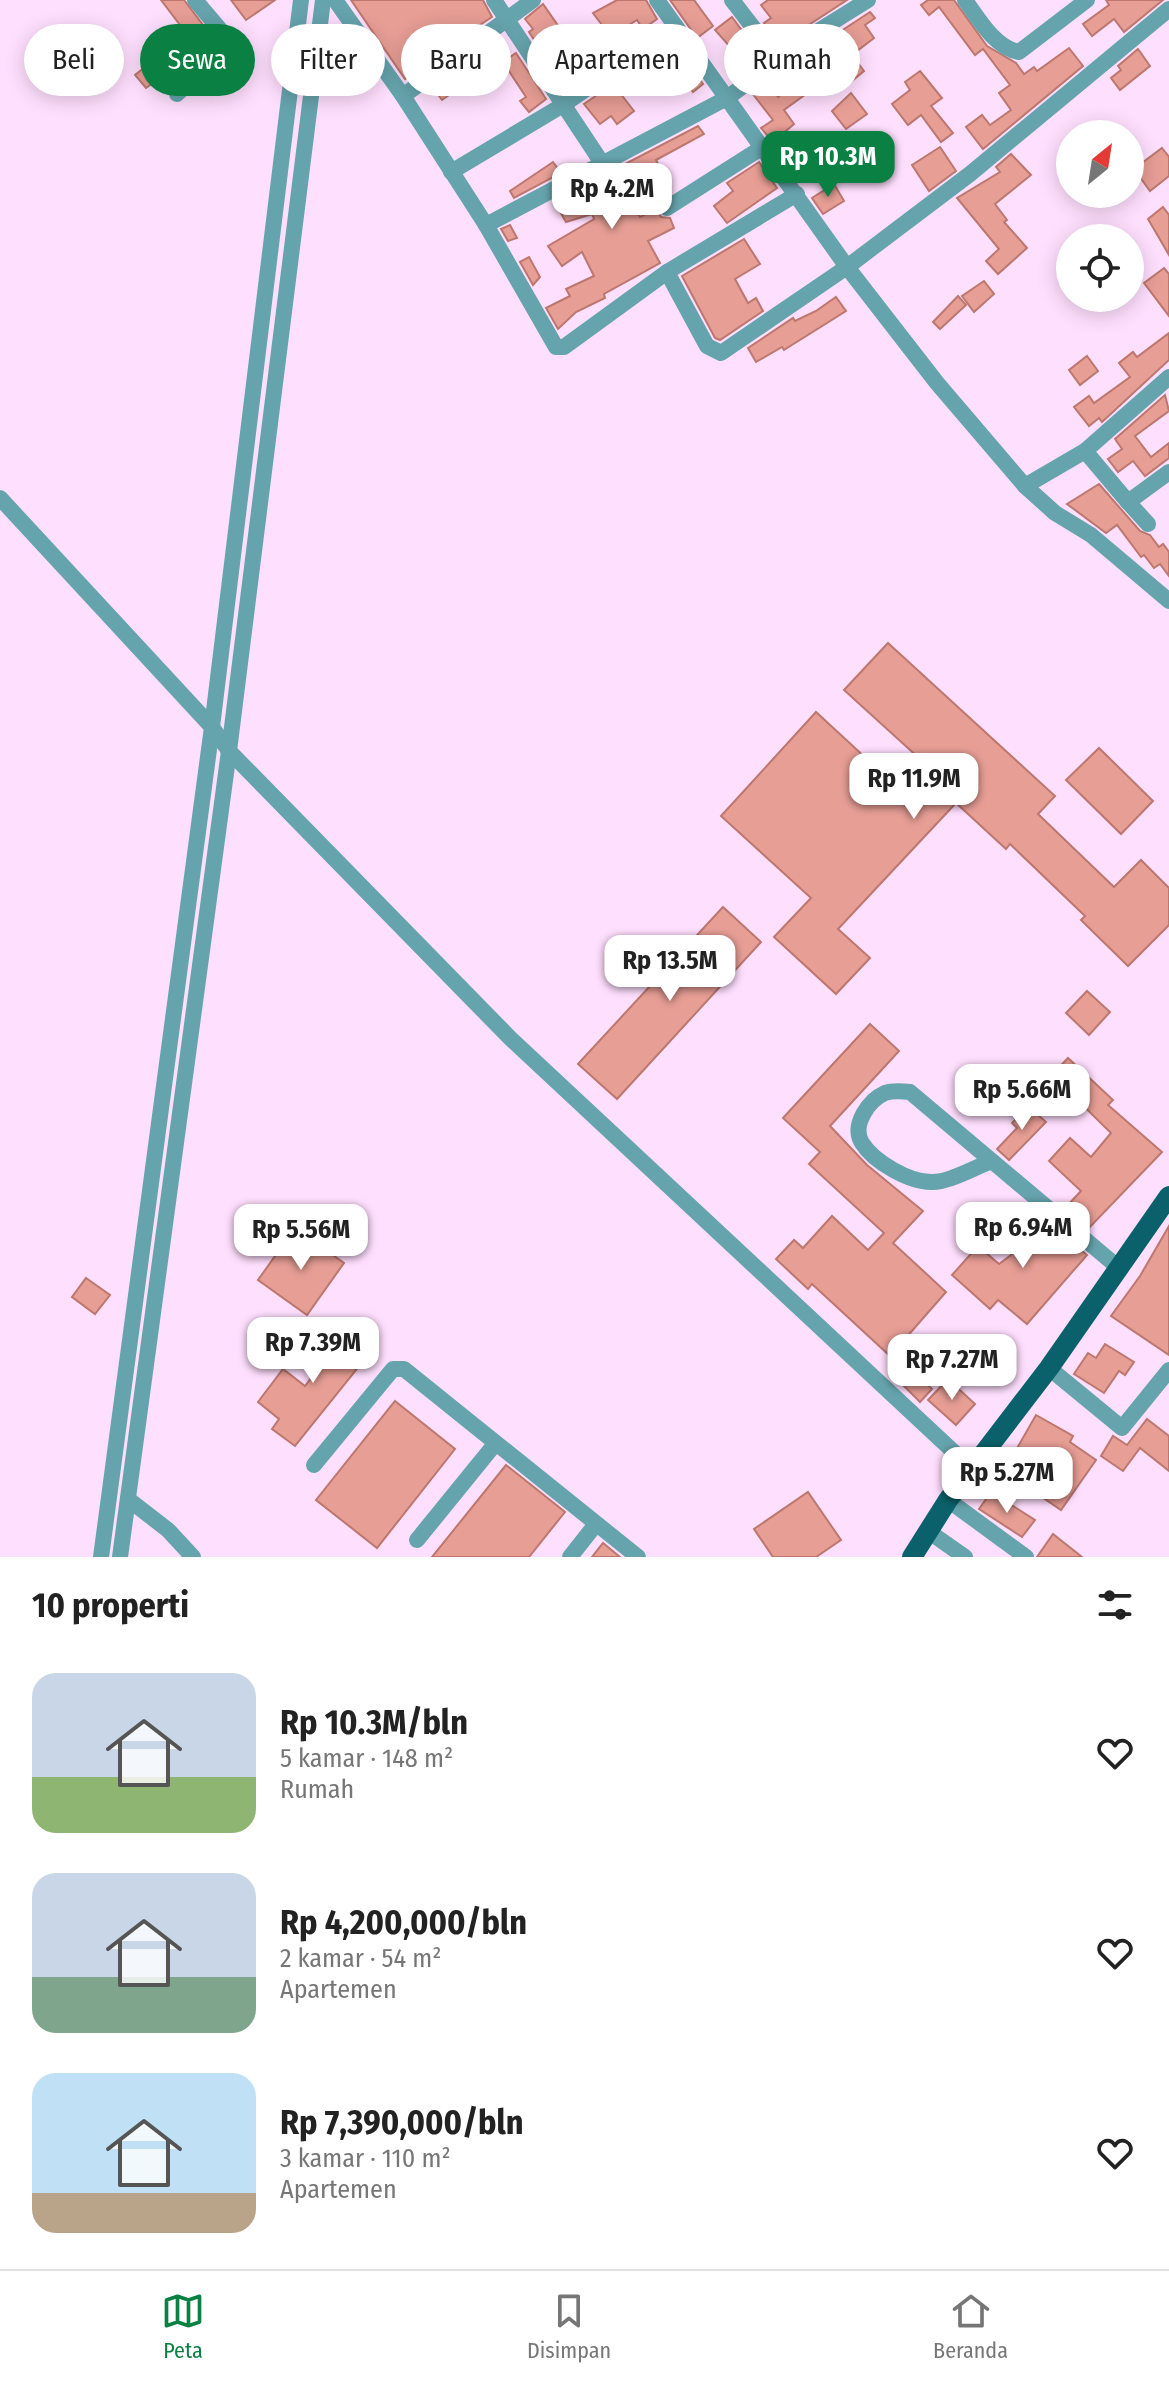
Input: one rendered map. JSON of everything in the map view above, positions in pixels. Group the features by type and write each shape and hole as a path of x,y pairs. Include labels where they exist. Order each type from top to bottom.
{"main road":[{"path":"912,1557 948,1500 1049,1368 1169,1196"}],"street":[{"path":"195,0 215,24"},
{"path":"101,1557 212,727 301,0"},
{"path":"120,1557 229,751 323,0"},
{"path":"335,0 401,93"},
{"path":"494,0 602,163"},
{"path":"502,24 533,0"},
{"path":"657,0 674,24"},
{"path":"732,0 750,24"},
{"path":"965,0 987,30 1012,51 1019,52 1087,0"},
{"path":"833,24 866,1"},
{"path":"667,272 707,346 721,353 847,267 970,174 1169,9"},
{"path":"708,72 847,267 937,383 1025,486 1055,513 1091,535 1169,601"},
{"path":"403,96 486,225 556,347 564,347 667,272 797,194"},
{"path":"451,172 576,96"},
{"path":"486,225 730,96"},
{"path":"667,208 763,147"},
{"path":"1025,486 1085,451 1169,377"},
{"path":"1085,451 1148,524"},
{"path":"1128,502 1169,472"},
{"path":"0,498 212,727 229,751 510,1038 971,1468"},
{"path":"990,1162 933,1183 916,1178 876,1157 861,1142 859,1125 872,1101 889,1091 910,1092 1119,1268"},
{"path":"1049,1368 1122,1428 1169,1370"},
{"path":"314,1465 393,1369 404,1369 638,1557"},
{"path":"417,1540 495,1444"},
{"path":"128,1499 168,1530 193,1557"},
{"path":"948,1500 1026,1557"},
{"path":"570,1557 596,1524"},
{"path":"928,1531 965,1557"}],"building":[{"path":"161,0 184,0 202,24 179,24"},
{"path":"231,0 275,0 246,20"},
{"path":"351,0 483,0 492,17 481,24 401,24 401,73 385,50 385,24 367,24"},
{"path":"617,0 646,0 657,19 650,24 640,24 637,20 630,24 601,24 593,13"},
{"path":"670,0 694,0 713,26 708,30 708,24 687,24"},
{"path":"768,0 847,0 810,24 765,24 771,18 761,5"},
{"path":"928,0 954,0 987,46 1016,63 1024,74 1034,67 1037,71 1069,48 1083,66 983,149 966,127 982,115 990,125 1011,110 999,93 1010,85 983,49 975,55 939,7 929,15 921,5"},
{"path":"1106,0 1163,0 1124,32 1114,19 1092,36 1083,24 1109,5"},
{"path":"543,4 557,24 529,24 525,19"},
{"path":"870,12 875,18 865,25 874,38 860,49 860,24 852,24"},
{"path":"732,17 737,24 724,24 724,40 715,30"},
{"path":"1138,49 1150,66 1120,90 1111,78 1121,70 1118,66"},
{"path":"516,53 527,70 527,96 544,96 546,99 529,112 520,101 526,97 511,74 511,56"},
{"path":"920,71 942,98 931,106 953,133 941,142 921,115 908,125 892,104 910,90 905,82"},
{"path":"596,96 622,96 634,111 617,124 611,116 600,124 584,104"},
{"path":"754,96 803,96 784,110 794,124 773,142 761,128 773,120"},
{"path":"848,96 853,96 867,114 846,129 832,111"},
{"path":"698,126 704,134 656,160 671,187 658,195 644,170 617,181 640,217 656,209 661,217 670,218 674,228 648,241 660,263 604,294 605,298 576,312 558,329 546,308 570,296 566,289 594,276 582,252 562,266 548,246 594,219 592,214 566,222 554,201"},
{"path":"940,147 956,171 929,191 912,165"},
{"path":"1162,148 1169,157 1169,176 1150,191 1144,183 1144,162"},
{"path":"1011,154 1031,175 995,204 1007,220 1004,222 1027,248 998,274 986,261 999,249 957,198 1000,172 996,167"},
{"path":"553,162 561,173 514,198 510,191"},
{"path":"759,162 777,188 727,223 714,206 733,191 727,183"},
{"path":"834,184 844,201 823,214 812,198"},
{"path":"1163,207 1169,215 1169,255 1148,219"},
{"path":"510,225 517,238 508,241 501,229"},
{"path":"744,239 760,264 735,279 748,303 756,298 763,311 720,340 715,338 682,276"},
{"path":"529,257 540,277 533,285 520,262"},
{"path":"1164,268 1169,274 1169,316 1144,283"},
{"path":"984,281 994,294 974,312 962,296"},
{"path":"958,296 966,305 940,329 933,322"},
{"path":"836,297 846,311 784,350 782,347 756,362 748,348 793,318 795,321 816,311"},
{"path":"1169,333 1169,360 1102,422 1099,418 1089,426 1074,407 1089,396 1094,403 1130,377 1119,363 1133,352 1137,357"},
{"path":"1087,356 1098,371 1080,385 1069,370"},
{"path":"1165,395 1169,411 1135,436 1151,457 1169,443 1169,458 1145,476 1133,461 1118,472 1108,459 1122,449 1115,439"},
{"path":"1099,484 1140,531 1150,535 1159,547 1163,544 1169,552 1169,576 1160,564 1154,568 1144,555 1141,557 1117,525 1106,533 1067,504"},
{"path":"888,643 1055,796 1038,814 1114,887 1141,860 1169,888 1169,925 1128,966 1081,920 1085,916 1010,844 1006,849 956,803 838,929 870,958 836,994 774,937 811,898 721,816 816,712 907,796 931,769 844,690"},
{"path":"1099,748 1153,801 1121,834 1066,780"},
{"path":"723,907 761,942 617,1099 578,1064"},
{"path":"1087,991 1110,1012 1089,1035 1066,1013"},
{"path":"870,1024 899,1051 830,1126 867,1165 923,1211 893,1243 946,1292 890,1356 812,1284 808,1289 776,1259 794,1240 803,1248 832,1216 868,1250 884,1233 809,1164 820,1152 783,1118"},
{"path":"1068,1058 1113,1100 1108,1105 1162,1152 1089,1228 1065,1208 1081,1191 1049,1161 1070,1138 1091,1157 1111,1133 1052,1075"},
{"path":"1028,1106 1046,1122 1009,1160 997,1149 1017,1128 1012,1123"},
{"path":"1031,1208 1087,1255 1027,1324 998,1300 990,1309 952,1275 978,1246 999,1264 1011,1255 1029,1231 1019,1222"},
{"path":"1169,1226 1169,1355 1111,1316 1140,1276"},
{"path":"295,1228 344,1263 307,1315 258,1280"},
{"path":"86,1278 110,1295 95,1314 72,1297"},
{"path":"338,1319 350,1328 345,1335 369,1354 295,1446 272,1429 279,1419 258,1402 283,1369 305,1386 324,1361 311,1352"},
{"path":"1105,1344 1134,1362 1125,1375 1119,1371 1104,1393 1074,1374 1088,1353 1096,1358"},
{"path":"915,1373 932,1389 920,1402 903,1385"},
{"path":"948,1379 975,1404 956,1425 928,1400"},
{"path":"395,1401 455,1449 377,1548 316,1500"},
{"path":"1036,1415 1073,1436 1070,1442 1096,1460 1061,1510 1004,1471"},
{"path":"1147,1419 1169,1436 1169,1471 1140,1448 1123,1471 1101,1456 1113,1436 1127,1445"},
{"path":"506,1465 565,1512 529,1557 432,1557"},
{"path":"808,1492 841,1540 816,1557 773,1557 754,1529"},
{"path":"991,1492 1035,1520 1022,1537 979,1509"},
{"path":"1053,1534 1082,1557 1037,1557"},
{"path":"603,1543 620,1557 592,1557"}]}
